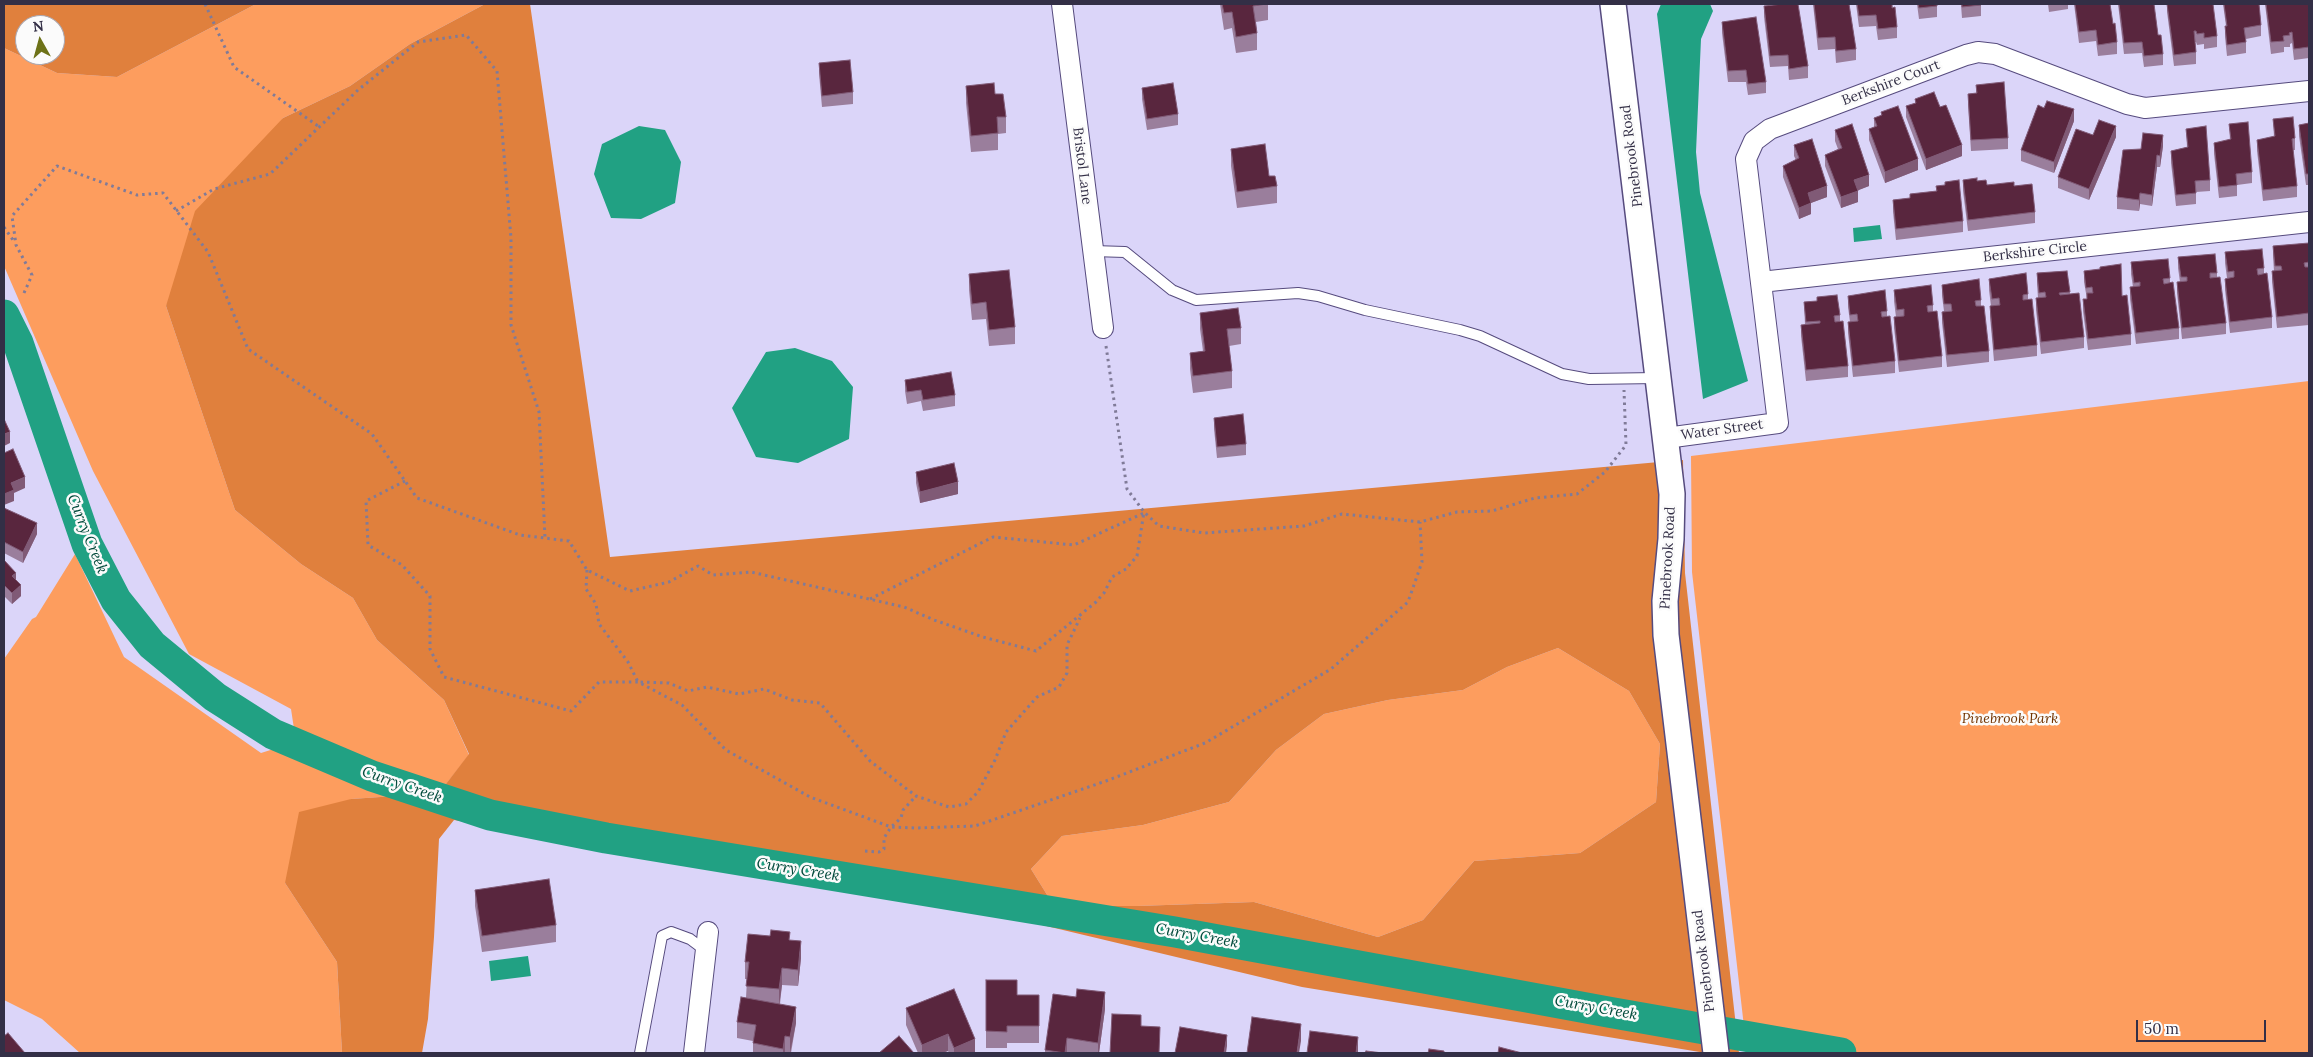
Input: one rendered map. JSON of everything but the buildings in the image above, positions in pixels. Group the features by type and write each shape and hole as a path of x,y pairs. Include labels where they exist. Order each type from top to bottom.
{"street":[{"name":"Bristol Lane","path":"1062,4 1103,328"},
{"name":"Pinebrook Road","path":"1613,4 1666,438 1672,518 1665,601 1666,635 1716,1053"},
{"name":"Berkshire Court","path":"1778,423 1746,166 1748,153 1754,141 1764,133 1776,126 1978,52 1995,54 2127,104 2145,108 2309,91"},
{"name":"Berkshire Circle","path":"1761,282 2309,222"},
{"name":"Water Street","path":"1666,438 1778,423"},
{"path":"694,1053 707,941"}],"lane":[{"path":"1094,251 1125,252 1172,290 1196,300 1298,293 1318,296 1365,310 1466,332 1562,374 1589,379 1658,378"},
{"path":"640,1053 662,936 671,932 690,939 707,941"}],"path":[{"path":"205,4 234,67 318,126"},
{"path":"176,211 214,189 270,174 318,126 358,90 418,42 466,35 497,71 511,238 511,325 539,412 545,538"},
{"path":"16,245 12,216 57,166 138,195 164,193 208,252 248,349 372,434 417,498 520,534 569,541 587,570 630,590 669,582 698,566 713,575 752,572 904,607 942,623 1036,651 1081,615 1104,592 1112,577 1126,569 1136,556 1144,512"},
{"path":"4,226 32,274 24,293"},
{"path":"1103,328 1127,489 1144,512 1158,526 1204,533 1304,526 1342,514 1420,522 1457,512 1492,511 1535,498 1577,494 1604,472 1626,445 1624,379"},
{"path":"404,480 366,502 368,545 402,565 430,596 430,649 444,676 570,711 598,682 669,683 688,692 706,687 739,694 764,689 792,700 820,703 870,761 916,796 949,807 966,804 978,792 995,760 1006,732 1037,697 1058,687 1067,673 1067,645 1081,615"},
{"path":"869,599 994,537 1074,545 1144,512"},
{"path":"587,570 586,589 596,604 599,624 628,662 638,682 682,705 726,750 810,797 891,827 975,826 1106,782 1205,743 1330,669 1408,602 1422,562 1420,522"},
{"path":"864,851 879,852 884,849 884,838 891,827 901,818 903,810 916,796"}],"green space":[{"path":"256,4 485,4 410,44 350,86 283,118 166,306 235,510 301,564 353,598 377,640 444,700 469,755 439,793 351,799 285,883 337,962 342,1053 80,1053 42,1019 4,1000 4,659 32,619 36,617 75,554 124,657 261,753 296,742 291,709 189,654 93,471 4,266 4,48 15,53 15,65 40,65 57,73 117,77"},
{"name":"Pinebrook Park","path":"2309,381 2309,1053 1747,1053 1692,572 1691,456"},
{"path":"1558,648 1629,691 1660,744 1656,802 1580,853 1474,861 1423,920 1378,937 1254,902 1137,906 1054,906 1031,869 1062,836 1143,825 1229,802 1276,750 1324,714 1388,700 1463,690 1507,667"}],"shaded area":[{"path":"4,4 256,4 117,77 57,73 40,65 65,65 65,15 15,15 15,53 4,48"},
{"path":"485,4 530,4 610,557 1659,462 1706,1053 1302,987 933,899 454,820 439,839 428,1019 422,1053 342,1053 337,962 285,883 299,812 351,799 439,793 469,754 444,700 377,640 353,598 301,564 235,510 166,306 195,211 283,118 350,86 410,44","holes":["1558,648 1629,691 1660,744 1656,802 1580,853 1474,861 1423,920 1378,937 1254,902 1137,906 1054,906 1031,869 1062,836 1143,825 1229,802 1276,750 1324,714 1388,700 1463,690 1507,667"]},
{"path":"1661,4 1710,4 1713,11 1701,39 1696,152 1700,193 1748,381 1703,399 1657,14"},
{"path":"639,126 665,130 681,162 675,203 641,219 611,218 594,174 602,144"},
{"path":"1880,225 1882,239 1854,242 1853,228"},
{"path":"795,348 832,361 853,387 849,439 798,463 756,457 732,408 766,352"},
{"path":"1683,460 1685,573 1739,1053 1725,1053 1675,635 1677,461"},
{"path":"528,956 531,976 491,981 489,961"}],"waterway":[{"name":"Curry Creek","path":"4,315 18,343 87,544 116,600 152,645 215,697 273,734 372,776 490,815 606,838 1175,932 1841,1053"}]}
